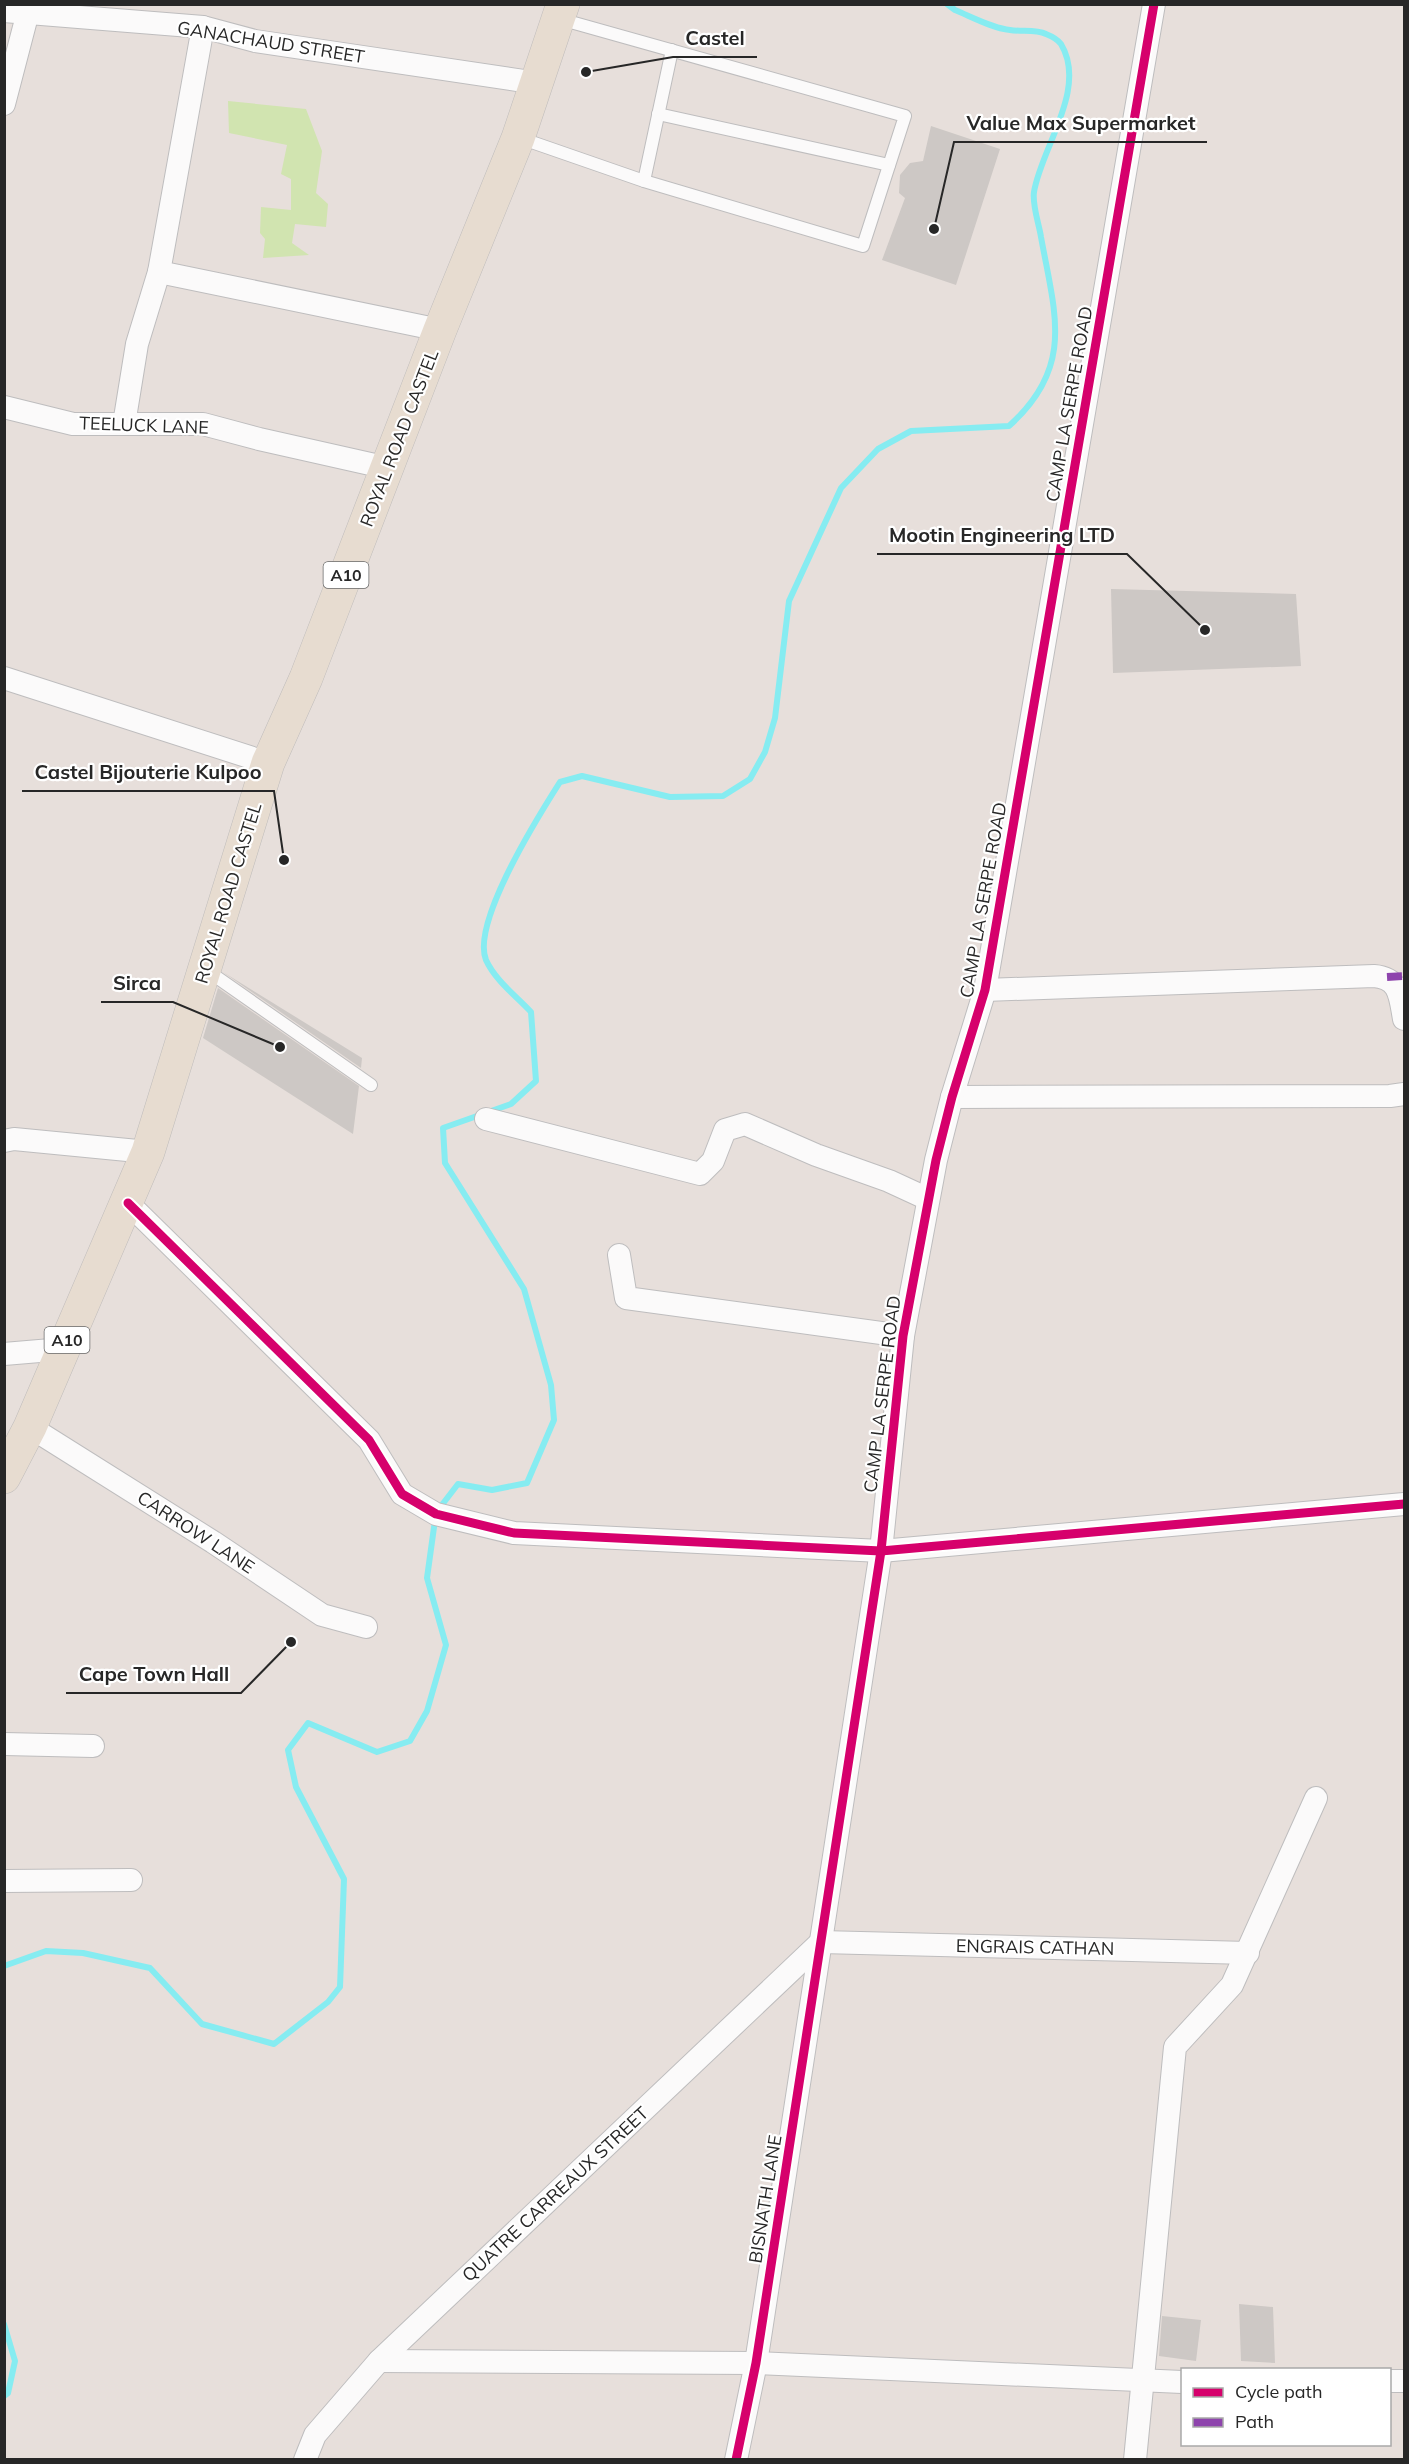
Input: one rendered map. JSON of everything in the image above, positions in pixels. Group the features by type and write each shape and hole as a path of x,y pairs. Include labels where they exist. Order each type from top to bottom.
{"main road":[{"name":"ROYAL ROAD CASTEL","path":"4,1477 30,1427 148,1152 268,763 306,678 440,330 519,138 561,11"}],"street":[{"name":"CAMP LA SERPE ROAD","path":"821,1942 881,1551 903,1335 928,1199 952,1098 985,990 1154,4"},
{"name":"GANACHAUD STREET","path":"4,11 203,27 255,41 537,82"},
{"path":"4,104 28,12"},
{"path":"124,424 137,344 159,272 203,27"},
{"path":"159,272 440,330"},
{"name":"TEELUCK LANE","path":"4,407 74,424 202,423 259,439 388,468"},
{"path":"4,678 268,763"},
{"path":"985,990 1374,976 1387,977 1395,984 1404,1019"},
{"path":"952,1098 1390,1096 1404,1094"},
{"path":"486,1119 700,1174 713,1161 725,1130 745,1124 816,1155 889,1180 928,1199"},
{"path":"4,1141 14,1139 148,1152"},
{"path":"128,1203 369,1440 402,1494 422,1508 441,1515 514,1533 881,1551 1404,1504"},
{"path":"619,1255 626,1298 903,1335"},
{"path":"4,1354 63,1349"},
{"name":"CARROW LANE","path":"30,1427 213,1542 322,1615 366,1627"},
{"path":"4,1744 93,1746"},
{"path":"1135,2460 1174,2047 1232,1985 1316,1798"},
{"path":"4,1881 131,1880"},
{"name":"ENGRAIS CATHAN","path":"821,1942 1248,1953"},
{"name":"QUATRE CARREAUX STREET","path":"305,2460 315,2435 380,2361 821,1942"},
{"name":"BISNATH LANE","path":"736,2460 756,2363 821,1942"},
{"path":"380,2361 756,2363 1181,2382"}],"lane":[{"path":"519,138 645,182 863,246 905,116 672,50 561,11"},
{"path":"645,182 672,50"},
{"path":"658,114 889,165"},
{"path":"204,969 371,1085"}],"green space":[{"path":"228,101 306,109 322,151 316,193 328,204 326,227 295,224 292,243 309,255 263,258 265,239 260,233 261,207 291,210 291,179 281,174 287,145 229,133"}],"building":[{"path":"931,126 1000,149 956,285 882,260 905,198 899,193 900,175 910,163 923,161"},
{"path":"1111,589 1296,594 1301,666 1113,673"},
{"path":"223,972 362,1058 361,1068"},
{"path":"218,988 359,1086 353,1134 203,1038"},
{"path":"1239,2304 1273,2307 1275,2363 1241,2361"},
{"path":"1162,2316 1201,2320 1196,2361 1159,2356"}],"waterway":[{"path":"438,1510 458,1484 492,1490 527,1483 554,1420 551,1385 524,1289 445,1163 443,1128 511,1104 536,1081 531,1012 500,981 490,967 486,960 484,943 488,921 497,896 523,843 560,782 582,776 670,797 723,796 750,779 765,752 775,718 789,601 841,488 878,449 911,431 1009,426 1030,404 1044,382 1052,361 1055,338 1054,315 1034,192 1066,99 1069,80 1068,61 1061,44 1048,35 996,27 955,10 947,4"},
{"path":"4,1966 46,1951 83,1953 150,1968 202,2024 274,2044 328,2002 340,1987 344,1879 296,1787 288,1750 308,1723 377,1752 410,1741 427,1711 446,1645 427,1578 435,1520"},
{"path":"4,2324 15,2361 8,2393 4,2396"}],"marked path":[{"path":"1387,977 1404,976"}],"cycle path":[{"path":"736,2460 756,2363 881,1551 903,1336 936,1160 952,1097 985,990 1154,4"},
{"path":"128,1203 369,1440 402,1494 436,1514 514,1533 881,1551 1404,1504"}],"place":[{"name":"Castel","path":"586,72"},
{"name":"Value Max Supermarket","path":"934,229"},
{"name":"Mootin Engineering LTD","path":"1205,630"},
{"name":"Castel Bijouterie Kulpoo","path":"284,860"},
{"name":"Sirca","path":"280,1047"},
{"name":"Cape Town Hall","path":"291,1642"}]}
